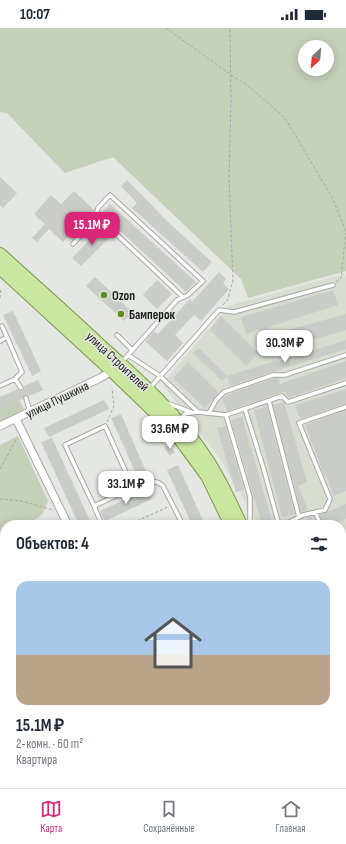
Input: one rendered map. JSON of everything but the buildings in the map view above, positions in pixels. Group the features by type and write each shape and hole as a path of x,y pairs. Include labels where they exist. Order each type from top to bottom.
{"main road":[{"name":"улица Строителей","path":"0,254 78,320 120,363 160,400 208,460 239,520"},
{"name":"улица Строителей","path":"0,268 120,363 152,408 182,442 207,476 229,520"}],"street":[{"name":"улица Пушкина","path":"0,426 100,378 120,363"},
{"path":"16,419 66,520"}],"lane":[{"path":"73,244 94,220 98,208 110,195 203,281 188,295 177,300 120,363 160,376 198,412"},
{"path":"96,215 183,297"},
{"path":"148,389 219,310 234,312 333,285"},
{"path":"0,386 15,379 22,372 2,326"},
{"path":"117,334 132,350"},
{"path":"0,341 7,338"},
{"path":"209,413 216,400 224,392 273,375 285,375 346,355"},
{"path":"15,379 21,388"},
{"path":"183,428 182,417 185,414 192,412 226,415 282,396 288,402 346,383"},
{"path":"26,398 30,412"},
{"path":"160,400 192,412"},
{"path":"269,401 299,517"},
{"path":"293,520 325,510 330,499 299,423 346,407"},
{"path":"245,409 278,520"},
{"path":"226,415 250,497 250,520"},
{"path":"100,520 65,445 105,426 133,488"},
{"path":"94,506 133,488 151,482 158,482 163,486 180,520"},
{"path":"315,512 319,520"}],"path":[{"path":"166,28 230,75 247,85 285,118 333,199 346,232 341,278 333,285"},
{"path":"219,310 228,299 233,280 229,177 230,28"},
{"path":"0,298 1,288"},
{"path":"105,426 114,406 112,388"},
{"path":"0,469 18,436"},
{"path":"0,499 21,501 47,507 63,515"},
{"path":"139,520 173,505"}],"shaded area":[{"path":"344,274 346,278 346,520 255,520 221,460 162,384 228,306"}],"green space":[{"path":"0,28 346,28 346,271 248,298 241,279 113,157 65,173 7,113 0,112"},
{"path":"19,399 25,412 0,423 0,408"},
{"path":"18,436 48,501 43,513 35,520 0,520 0,445"}],"place":[{"name":"Ozon","path":"104,295"},
{"name":"Бамперок","path":"121,314"}]}
